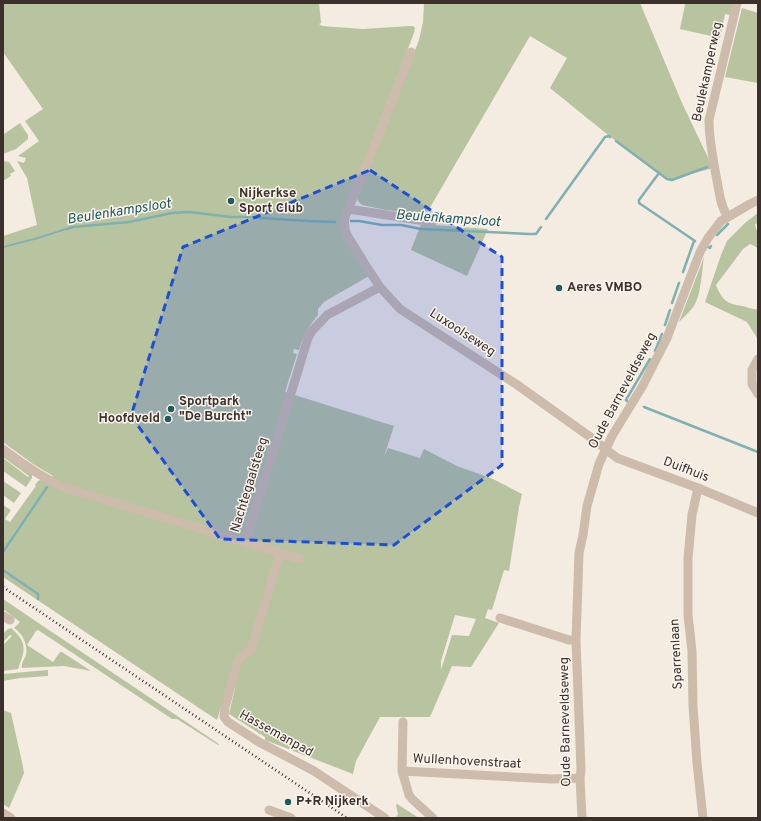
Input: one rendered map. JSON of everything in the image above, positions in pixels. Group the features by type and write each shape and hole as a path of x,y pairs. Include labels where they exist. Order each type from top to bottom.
{"street":[{"name":"Beulekamperweg","path":"728,216 725,213 722,204 715,171 709,134 709,120 737,3"},
{"name":"Luxoolseweg","path":"410,52 384,122 345,217 345,230 380,287 400,309 516,384 606,449"},
{"name":"Oude Barneveldseweg","path":"582,818 576,640 579,553 589,499 599,464 612,436 642,387 667,338 700,252 713,230 721,221 758,200"},
{"path":"348,209 432,222"},
{"name":"Nachtegaalsteeg","path":"3,449 38,474 63,487 246,543 308,338 312,331 327,315 380,287"},
{"path":"758,358 752,370 752,384 758,394"},
{"name":"Duifhuis","path":"606,449 617,458 698,488 758,513"},
{"name":"Sparrenlaan","path":"698,488 692,515 688,558 688,615 692,651 694,727 703,818"},
{"path":"246,543 300,559"},
{"name":"Hassemanpad","path":"280,553 252,650 244,654 237,662 225,707 224,717 228,722 259,742 314,771 385,818"},
{"path":"500,618 569,640 576,640"},
{"name":"Wullenhovenstraat","path":"403,722 402,771 552,779 580,778"},
{"path":"402,771 409,795 433,818"},
{"path":"270,810 291,818"},
{"path":"3,813 11,818"}],"highlighted area":[{"path":"370,170 502,257 502,465 394,545 220,539 131,416 183,247"}],"green space":[{"name":"Sportpark \"De Burcht\"","path":"3,3 319,3 321,23 319,24 322,26 363,29 410,26 415,28 342,219 369,276 324,302 318,309 318,315 302,340 299,350 294,349 293,353 297,354 285,392 394,426 384,457 388,448 420,458 424,449 457,466 493,479 522,494 509,571 504,570 492,610 488,609 485,618 499,623 471,667 452,666 430,717 380,717 356,761 353,774 265,740 265,737 229,714 235,688 227,686 217,720 3,577 3,505 11,510 5,519 10,522 38,481 40,480 48,483 53,476 33,464 3,442 3,236 37,225 27,178 17,161 24,163 26,158 18,156 39,141 25,121 43,109 3,52","holes":["455,615 476,619 469,636 452,635 441,670 441,661"]},
{"path":"424,3 640,3 682,103 713,168 669,180 608,135 550,88 567,58 530,36 428,211 417,213 386,210 362,205 357,198 419,40 423,22"},
{"path":"684,3 733,3 730,15 725,14 720,38 680,29 685,5"},
{"path":"742,8 758,13 758,83 725,77"},
{"path":"20,123 28,135 28,139 16,149 3,154 3,133 4,134"},
{"path":"3,161 9,162 15,171 10,174 11,176 3,181"},
{"path":"758,213 758,223 755,224 758,231 758,248 750,244 743,249 716,285 723,298 732,304 758,309 757,338 747,322 705,302 727,241 746,222"},
{"path":"421,224 488,229 467,276 411,250"},
{"path":"704,257 698,297 690,310 679,322"},
{"path":"3,453 32,474 32,478 26,487 3,471 3,458 28,477 29,476 3,457"},
{"path":"3,481 21,493 14,503 3,495"},
{"path":"3,599 219,744 218,745 177,719 172,719 38,630 27,645 53,662 60,652 62,652 91,671 64,666 22,668 22,663 26,655 26,647 22,637 14,628 20,622 3,609"},
{"path":"11,628 20,638 24,647 18,669 3,671 3,645 12,636 10,635 3,642 3,635 6,630"},
{"path":"48,670 48,676 3,681 3,674"},
{"path":"3,710 11,713 24,773 9,808 3,804"},
{"path":"397,804 419,818 396,818 398,814"}],"water":[{"path":"69,227 69,229 38,239 3,248 3,246"}],"waterway":[{"name":"Beulenkampsloot","path":"546,219 605,137 610,137"},
{"name":"Beulenkampsloot","path":"616,141 667,179 672,180 707,167"},
{"path":"659,173 639,200 639,203 695,241"},
{"name":"Beulenkampsloot","path":"67,229 73,227 129,222 172,213 189,212 231,217 335,222"},
{"name":"Beulenkampsloot","path":"351,221 382,225 401,225 421,229 529,234 536,234 541,227"},
{"path":"717,235 728,224"},
{"path":"683,272 694,241"},
{"path":"708,247 710,248 711,246"},
{"path":"672,303 679,283"},
{"path":"665,325 670,310"},
{"path":"655,351 662,334"},
{"path":"627,401 626,400 650,359"},
{"path":"644,407 758,452"},
{"path":"3,552 47,487"},
{"path":"3,570 38,594 38,599"}],"railway":[{"path":"3,587 347,818"}],"place":[{"name":"Nijkerkse Sport Club","path":"231,201"},
{"name":"Aeres VMBO","path":"559,288"},
{"name":"Sportpark \"De Burcht\"","path":"171,409"},
{"name":"Hoofdveld","path":"168,419"},
{"name":"P+R Nijkerk","path":"288,802"}]}
